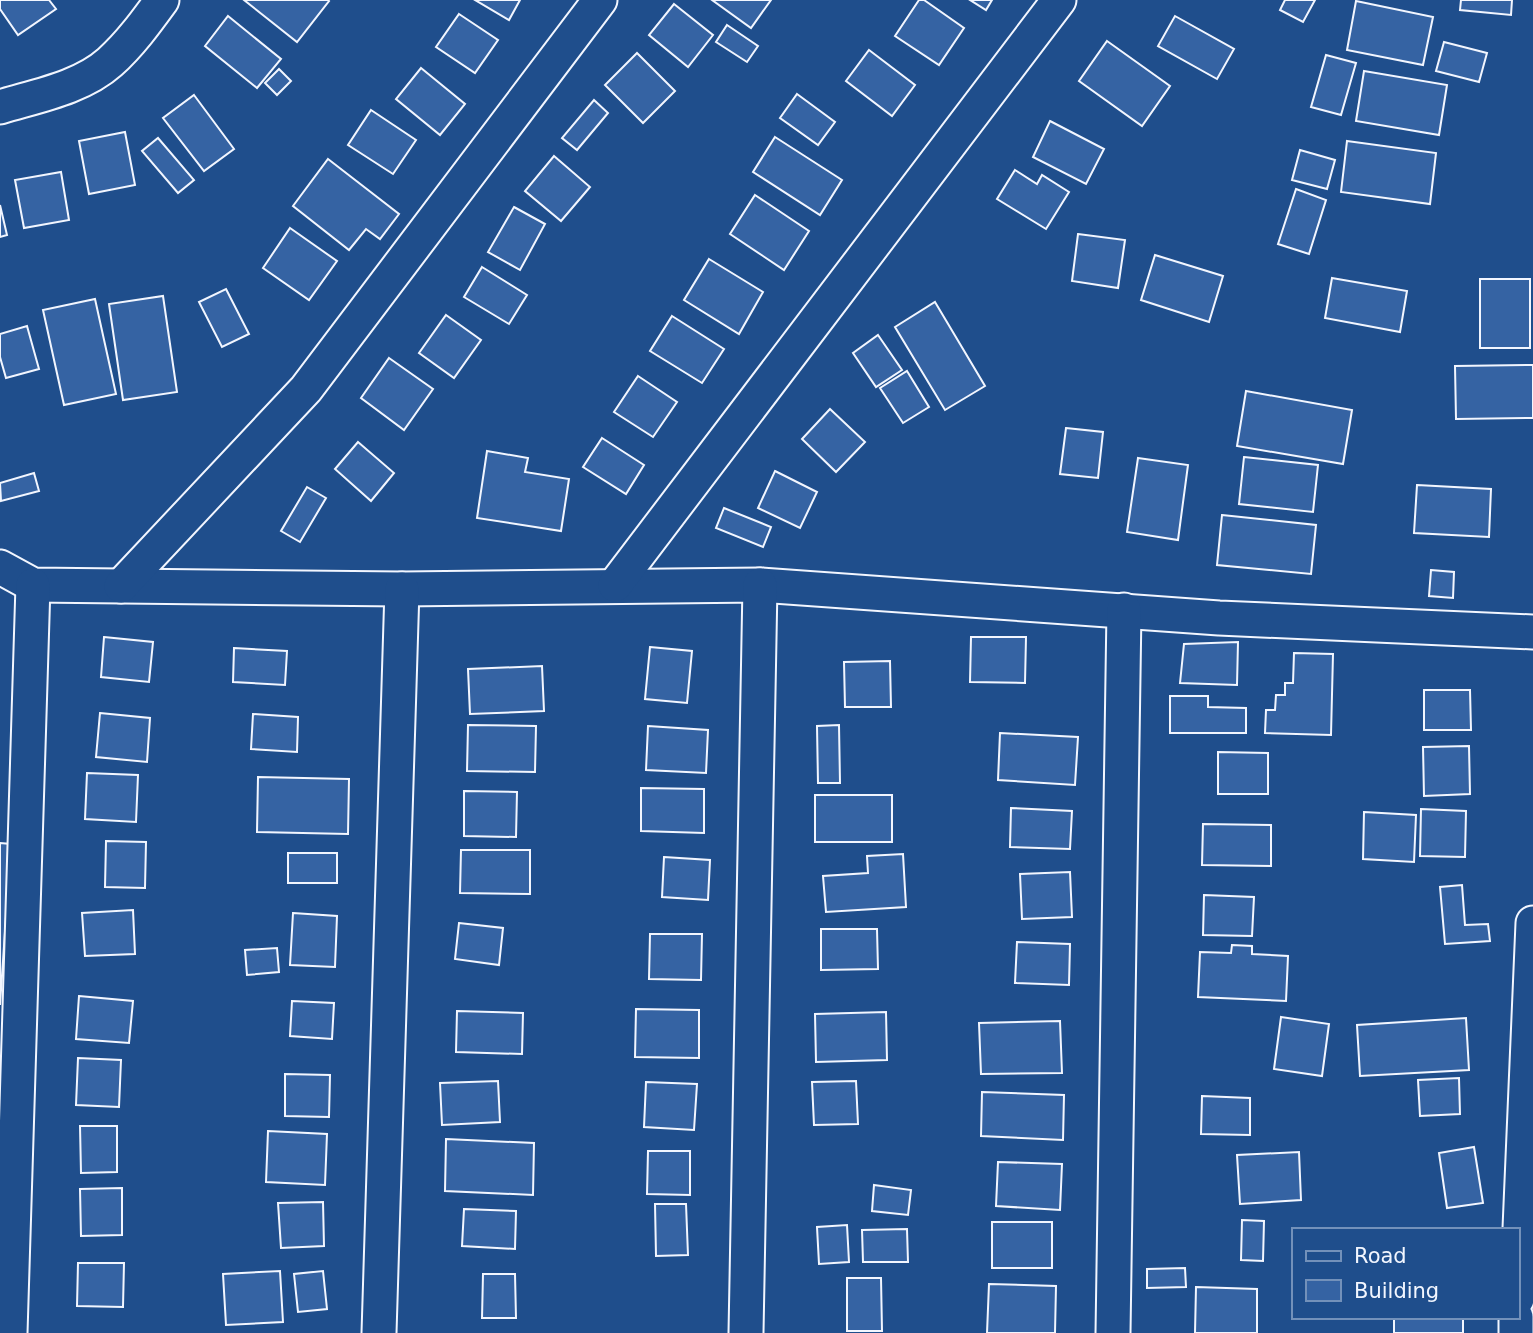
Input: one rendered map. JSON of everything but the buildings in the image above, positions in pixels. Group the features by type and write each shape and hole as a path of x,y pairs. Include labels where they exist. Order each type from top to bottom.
{"street":[{"path":"0,107 70,86 108,65 133,39 162,0"},
{"path":"121,586 306,389 600,0"},
{"path":"615,585 1059,0"},
{"path":"0,567 33,585 402,589 760,585 1219,618 1533,632"},
{"path":"10,1333 33,585"},
{"path":"746,1333 760,585"},
{"path":"379,1333 402,589"},
{"path":"1114,1333 1124,610"},
{"path":"1519,1252 1533,923"}]}
